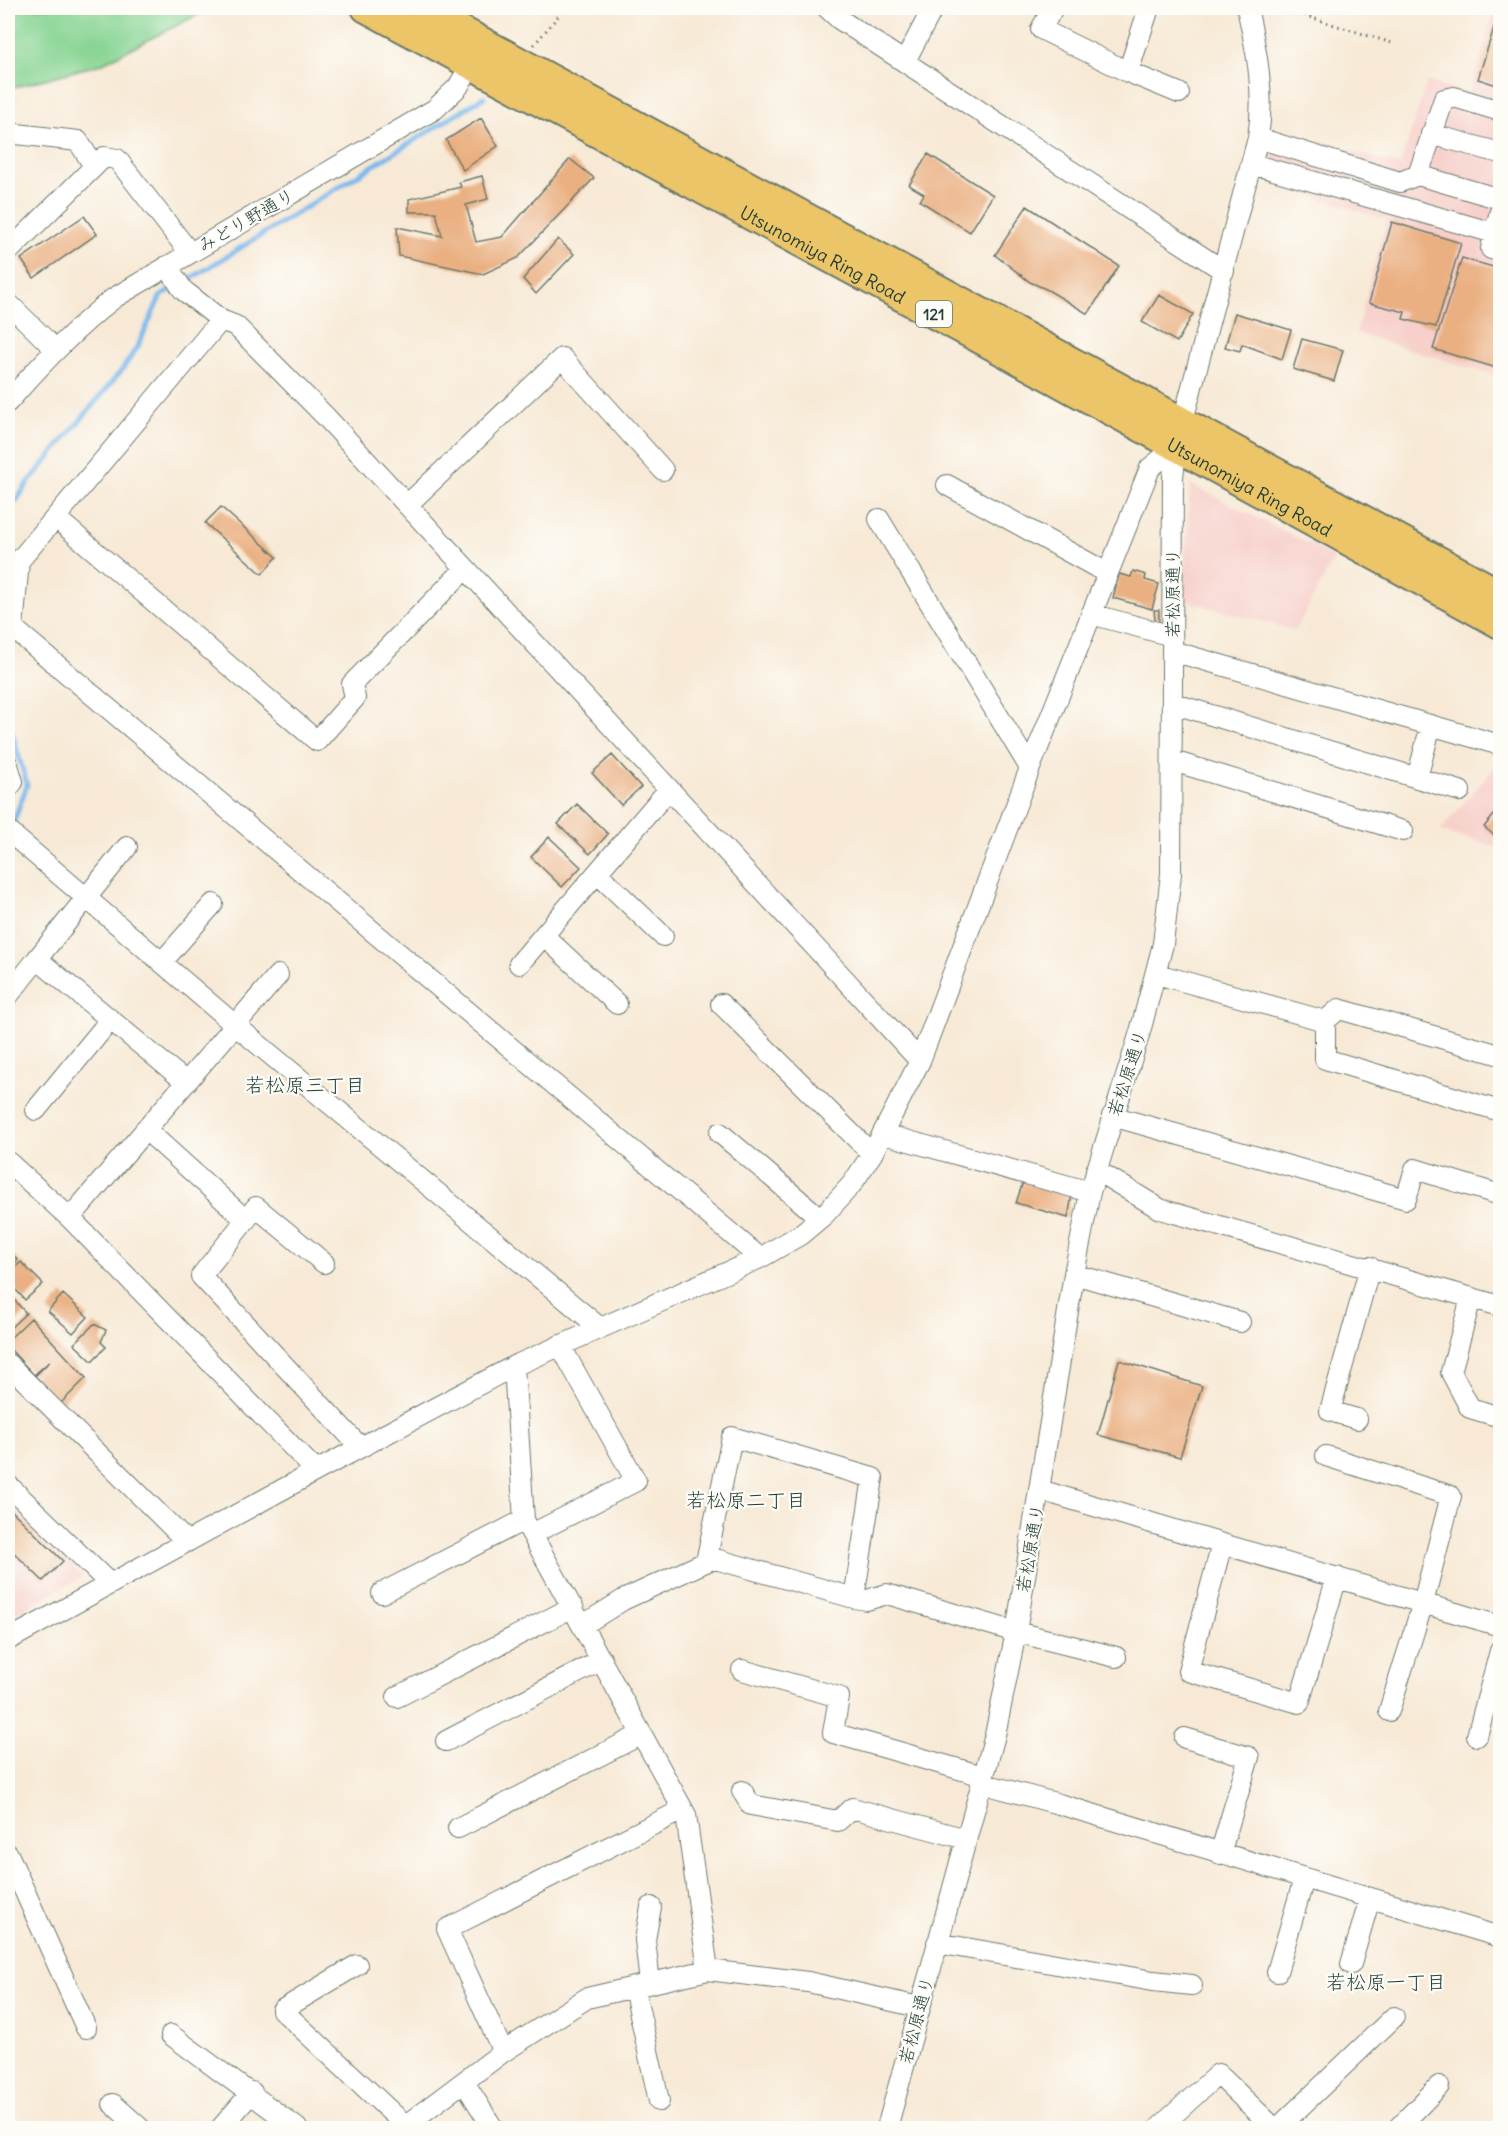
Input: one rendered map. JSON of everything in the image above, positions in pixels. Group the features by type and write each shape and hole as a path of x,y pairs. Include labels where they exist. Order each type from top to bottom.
{"highway":[{"name":"Utsunomiya Ring Road","path":"366,8 471,66 1180,435 1500,594"},
{"name":"Utsunomiya Ring Road","path":"420,8 484,41 1180,435 1500,624"}],"street":[{"path":"827,8 838,19 1224,271"},
{"path":"905,61 933,8"},
{"path":"1053,8 1041,29 1128,72 1179,93"},
{"path":"1128,72 1149,8"},
{"name":"若松原通り","path":"887,2128 1005,1689 1040,1490 1074,1274 1095,1170 1157,974 1164,944 1171,874 1173,478 1180,435 1258,138 1261,118 1261,76 1247,8"},
{"name":"みどり野通り","path":"8,402 55,349 81,324 114,298 435,109 458,87 484,41"},
{"path":"1418,175 1444,99 1455,97 1500,111"},
{"path":"8,133 78,141 94,166"},
{"path":"1431,134 1500,153"},
{"path":"1258,138 1400,182 1418,175 1500,200"},
{"path":"8,252 104,157 117,159 190,253"},
{"path":"1252,164 1497,242 1500,212"},
{"path":"167,266 183,290 221,320 236,326 326,417 920,1061"},
{"path":"8,303 55,349"},
{"path":"221,320 19,561 13,628 760,1258"},
{"path":"407,505 562,358 663,470"},
{"path":"8,1640 360,1447 514,1366 760,1258 800,1235 820,1218 852,1184 872,1154 920,1061 1030,768 1149,468 1180,435"},
{"path":"947,485 1107,573"},
{"path":"56,518 317,741 355,698 352,684 465,569"},
{"path":"879,519 1030,768"},
{"path":"1091,614 1172,644 1500,745"},
{"path":"1172,703 1460,791"},
{"path":"1417,778 1431,725"},
{"path":"1173,761 1403,831"},
{"path":"8,765 13,782 8,788"},
{"path":"519,964 669,789"},
{"path":"8,831 235,1025 599,1327"},
{"path":"8,996 127,847"},
{"path":"597,873 663,936"},
{"path":"162,962 213,904"},
{"path":"544,936 617,1004"},
{"path":"37,959 186,1082"},
{"path":"1157,974 1325,1021"},
{"path":"70,1218 278,975"},
{"path":"721,1004 872,1154"},
{"path":"1500,1055 1339,1009 1325,1021 1325,1059 1500,1111"},
{"path":"36,1110 110,1020"},
{"path":"1112,1116 1406,1198 1415,1169 1500,1195"},
{"path":"145,1129 246,1220"},
{"path":"720,1133 820,1218"},
{"path":"884,1134 1090,1192"},
{"path":"8,1162 70,1218 316,1471"},
{"path":"1095,1170 1160,1209 1370,1267 1500,1306"},
{"path":"324,1263 256,1207 201,1276 360,1447"},
{"path":"1357,1419 1330,1411 1370,1267"},
{"path":"1074,1274 1240,1322"},
{"path":"1471,1298 1451,1372 1470,1408 1500,1417"},
{"path":"382,1593 636,1481 560,1345"},
{"path":"8,1364 187,1542"},
{"path":"514,1366 528,1527 686,1815 708,1970"},
{"path":"706,1562 732,1437 873,1478 854,1598"},
{"path":"1326,1456 1451,1496 1423,1603 1389,1711"},
{"path":"8,1485 110,1584"},
{"path":"1040,1490 1500,1626"},
{"path":"1222,1544 1188,1671 1299,1703 1337,1577"},
{"path":"583,1625 623,1600 706,1562 719,1560 762,1570 854,1598 867,1600 887,1594 1016,1632 1116,1657"},
{"path":"397,1697 573,1607"},
{"path":"1476,1736 1500,1651"},
{"path":"446,1741 602,1660"},
{"path":"742,1670 839,1696 832,1733 1220,1854 1500,1937"},
{"path":"458,1828 642,1734"},
{"path":"1185,1738 1249,1757 1220,1854"},
{"path":"742,1791 751,1805 838,1821 852,1808 966,1839"},
{"path":"503,2052 447,1929 682,1810"},
{"path":"8,1854 86,2028"},
{"path":"1277,1972 1304,1879"},
{"path":"1350,1964 1370,1898"},
{"path":"651,1907 645,1940 642,1985 659,2102"},
{"path":"937,1942 1153,1981 1192,1985"},
{"path":"357,1965 282,2010 403,2127 503,2052 587,1998 642,1985 708,1970 807,1982 919,2007"},
{"path":"1278,2128 1394,2018"},
{"path":"171,2035 252,2092 297,2128"},
{"path":"1159,2128 1218,2074 1274,2128"},
{"path":"464,2082 493,2128"},
{"path":"1398,2128 1439,2086"},
{"path":"221,2128 252,2092"},
{"path":"113,2104 140,2128"}],"path":[{"path":"519,62 565,8"},
{"path":"1281,8 1395,44"}],"shaded area":[{"path":"1495,8 1500,8 1500,377 1356,333 1387,220 1260,179 1276,130 1400,165 1427,81 1469,94"},
{"path":"1190,484 1335,557 1295,631 1183,600"},
{"path":"1500,760 1500,848 1440,831"},
{"path":"8,1502 83,1576 8,1618"}],"green space":[{"path":"8,8 211,8 101,64 8,89"}],"building":[{"path":"1500,8 1500,86 1478,79"},
{"path":"481,118 498,146 463,170 446,140"},
{"path":"928,154 993,195 970,232 920,201 924,194 909,185"},
{"path":"570,159 594,178 518,258 483,274 399,256 397,227 442,236 436,212 409,212 409,199 461,187 459,182 482,176 488,199 466,205 476,242 502,237"},
{"path":"1027,206 1119,266 1088,314 1030,282 995,255"},
{"path":"84,216 97,234 34,278 21,259"},
{"path":"1392,222 1461,243 1436,327 1403,319 1405,312 1369,303"},
{"path":"558,239 574,254 536,294 523,279"},
{"path":"1462,258 1500,269 1500,369 1433,349"},
{"path":"1159,295 1193,314 1177,342 1142,322"},
{"path":"1235,313 1291,330 1282,359 1242,344 1240,351 1225,347"},
{"path":"1302,339 1343,350 1334,381 1293,369"},
{"path":"221,507 277,557 262,574 205,523"},
{"path":"1133,571 1146,575 1145,580 1159,584 1152,609 1113,598 1119,574 1131,577"},
{"path":"1154,610 1159,610 1159,622 1155,622"},
{"path":"612,755 641,787 621,805 592,773"},
{"path":"577,804 608,834 590,854 558,824"},
{"path":"1500,808 1500,840 1484,827"},
{"path":"549,837 581,867 562,887 531,857"},
{"path":"1023,1182 1072,1195 1068,1218 1016,1203"},
{"path":"8,1250 18,1260 8,1269"},
{"path":"21,1262 43,1284 25,1300 8,1281 8,1274"},
{"path":"8,1293 26,1313 8,1330"},
{"path":"63,1294 88,1317 73,1333 48,1311"},
{"path":"31,1318 86,1378 61,1403 35,1376 50,1361 34,1375 8,1347 8,1340"},
{"path":"94,1324 106,1330 101,1342 106,1347 92,1361 74,1344"},
{"path":"1119,1360 1202,1386 1180,1457 1098,1435"},
{"path":"8,1507 63,1561 43,1581 8,1547"}],"waterway":[{"path":"187,281 484,97"},
{"path":"8,543 12,507 28,483 122,370 138,346 160,297 169,291"},
{"path":"8,719 27,785 14,821"}],"district":[{"name":"若松原三丁目","path":"305,1084"},
{"name":"若松原二丁目","path":"746,1499"},
{"name":"若松原一丁目","path":"1386,1981"}]}
